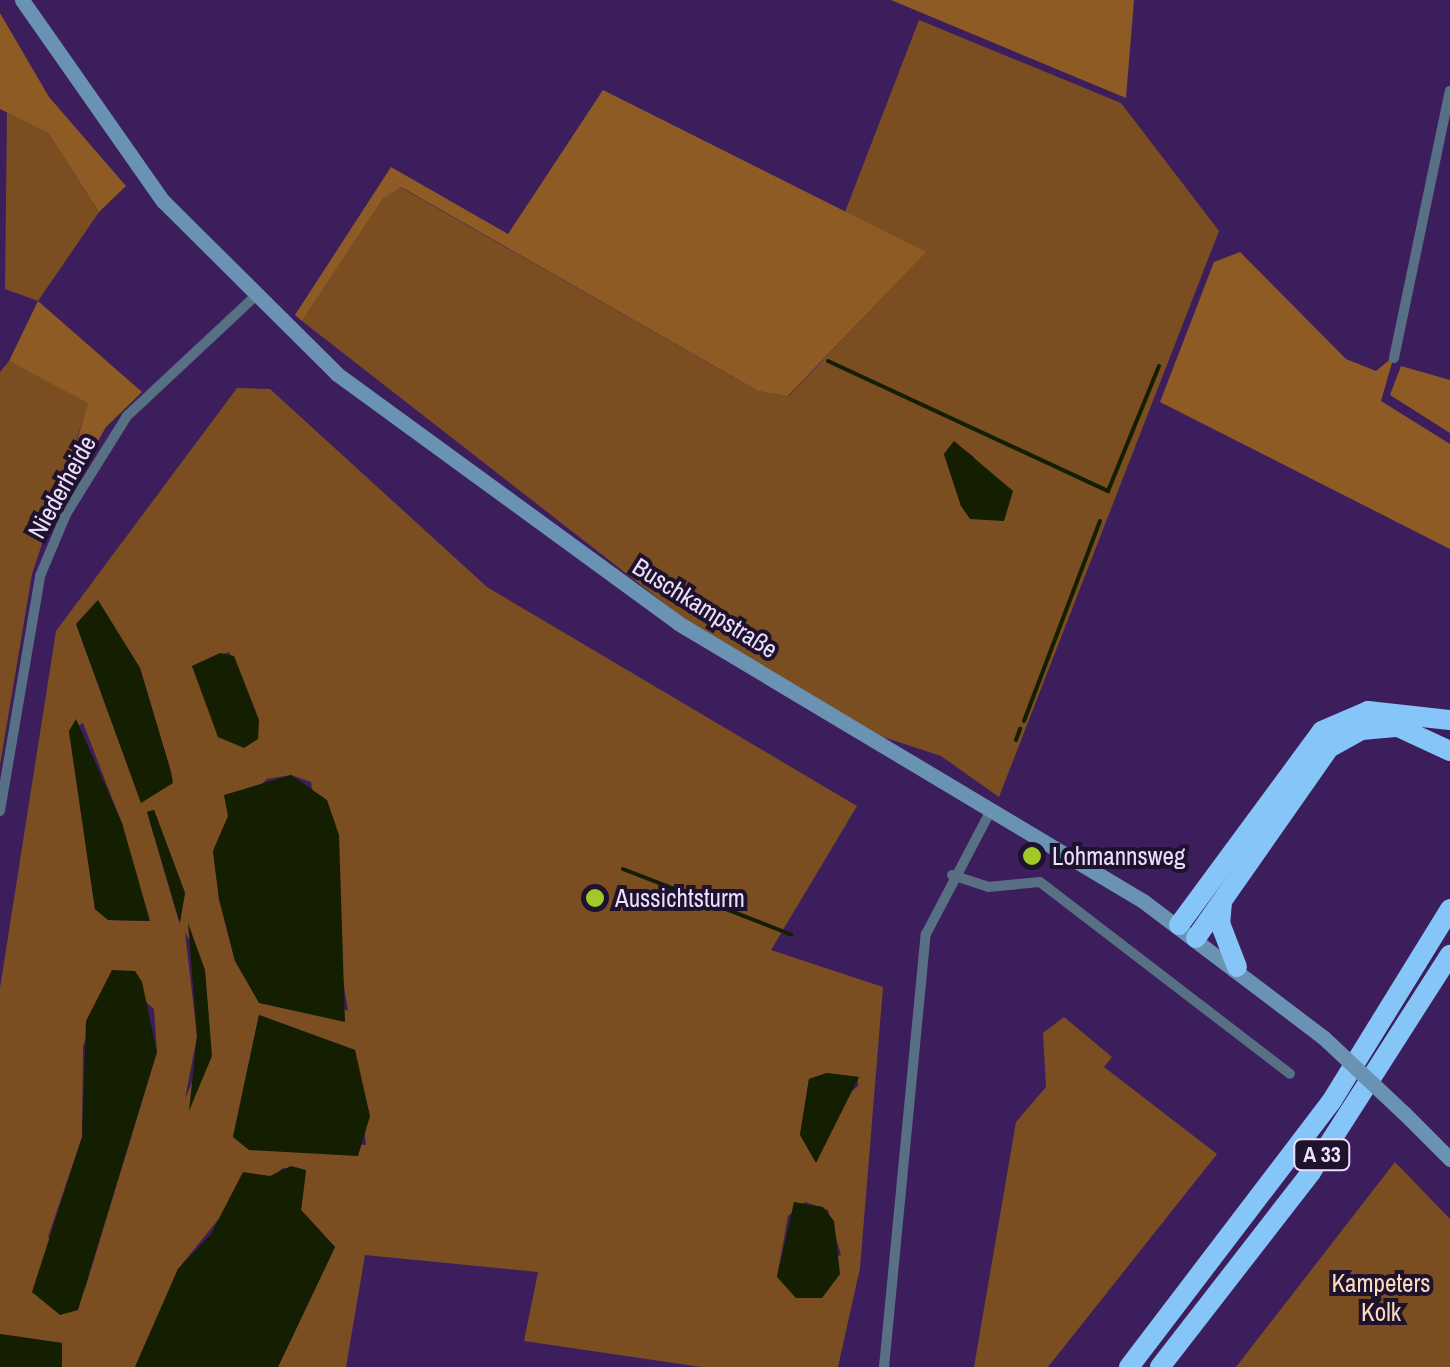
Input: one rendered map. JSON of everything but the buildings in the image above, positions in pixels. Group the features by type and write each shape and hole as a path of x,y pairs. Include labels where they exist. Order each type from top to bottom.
{"highway":[{"path":"1178,926 1322,731 1368,711 1450,720"},
{"path":"1196,938 1314,764 1344,738 1398,727 1450,751"},
{"path":"1400,994 1411,953 1450,887"},
{"path":"1224,895 1220,924 1238,967"},
{"name":"A 33","path":"1128,1367 1257,1206 1400,994 1450,909"},
{"name":"A 33","path":"1160,1367 1311,1172 1450,955"},
{"path":"1425,998 1450,972"}],"main road":[{"name":"Buschkampstraße","path":"22,0 97,118 253,298 540,530 682,626 991,810 1238,967 1324,1038 1450,1159"}],"street":[{"path":"1394,358 1450,91"},
{"name":"Niederheide","path":"0,811 40,576 66,514 127,416 253,298"},
{"path":"884,1367 926,934 952,875 991,810"},
{"path":"952,875 988,887 1040,882 1290,1074"}],"green space":[{"path":"919,20 1121,103 1219,231 999,797 941,756 883,737 691,624 302,321 383,199 400,187 758,391 789,396 925,252 845,212","holes":["954,442 974,457 961,506 944,454"]},
{"path":"7,112 48,133 99,212 38,301 5,289"},
{"path":"9,361 89,402 32,574 0,765 0,372"},
{"path":"237,388 270,389 487,587 857,806 771,950 883,987 860,1268 838,1367 701,1367 524,1341 538,1272 365,1255 346,1367 278,1367 335,1247 301,1210 306,1171 283,1168 221,1216 178,1269 135,1367 62,1367 62,1343 0,1334 0,988 56,631","holes":["98,601 140,668 171,772 141,802 80,635","229,652 244,684 203,695 192,666","83,723 122,824 149,921 108,920 95,909 69,731","291,775 311,782 348,1011 235,961 219,899 213,851 229,816 267,779","154,810 185,893 179,922 147,812","185,932 205,970 210,1039 185,1099 197,1036","112,971 154,1009 157,1052 85,1289 48,1237 82,1137 83,1046","259,1015 355,1050 366,1145 233,1137","827,1073 858,1077 858,1086 800,1135 809,1079","805,1202 828,1210 841,1255 777,1277 788,1216"]},
{"path":"1064,1017 1112,1057 1104,1067 1217,1154 1048,1367 974,1367 1016,1122 1046,1087 1043,1033"},
{"name":"Kampeters Kolk","path":"1395,1162 1450,1219 1450,1367 1236,1367"}],"shaded area":[{"path":"891,0 1134,0 1126,98"},
{"path":"0,13 49,97 126,186 99,212 48,133 0,109"},
{"path":"603,90 926,252 788,396 758,391 401,187 383,199 302,321 295,315 391,167 508,234"},
{"path":"1240,252 1346,359 1376,371 1394,356 1381,401 1450,444 1450,549 1160,402 1214,262"},
{"path":"38,301 142,392 106,427 55,516 88,403 9,361"},
{"path":"1401,366 1450,380 1450,433 1390,395"},
{"path":"954,441 1013,491 1004,521 970,519 961,506 944,454"},
{"path":"98,600 140,668 171,772 173,783 141,803 76,624"},
{"path":"220,653 234,656 259,720 258,739 244,748 218,737 192,666"},
{"path":"76,719 122,823 150,921 108,920 95,909 69,731"},
{"path":"291,775 327,800 339,835 345,1022 259,1003 235,961 219,899 213,851 228,816 224,795"},
{"path":"154,810 185,893 180,923 147,812"},
{"path":"188,923 205,970 212,1056 189,1111 197,1036"},
{"path":"112,970 135,971 142,982 157,1052 78,1310 60,1315 32,1292 82,1137 86,1021"},
{"path":"259,1015 355,1050 370,1116 358,1156 249,1150 233,1137"},
{"path":"827,1073 859,1077 816,1163 800,1135 809,1079"},
{"path":"291,1166 306,1170 301,1210 335,1247 278,1367 135,1367 178,1269 211,1234 243,1172 270,1176"},
{"path":"794,1202 823,1207 834,1221 840,1274 822,1298 796,1298 777,1277"},
{"path":"0,1334 62,1343 62,1367 0,1367"}],"waterway":[{"path":"828,361 1108,491 1159,366"},
{"path":"1024,721 1100,521"},
{"path":"1016,740 1020,729"},
{"path":"623,869 792,935"}],"place":[{"name":"Lohmannsweg","path":"1032,856"},
{"name":"Aussichtsturm","path":"595,898"}]}
